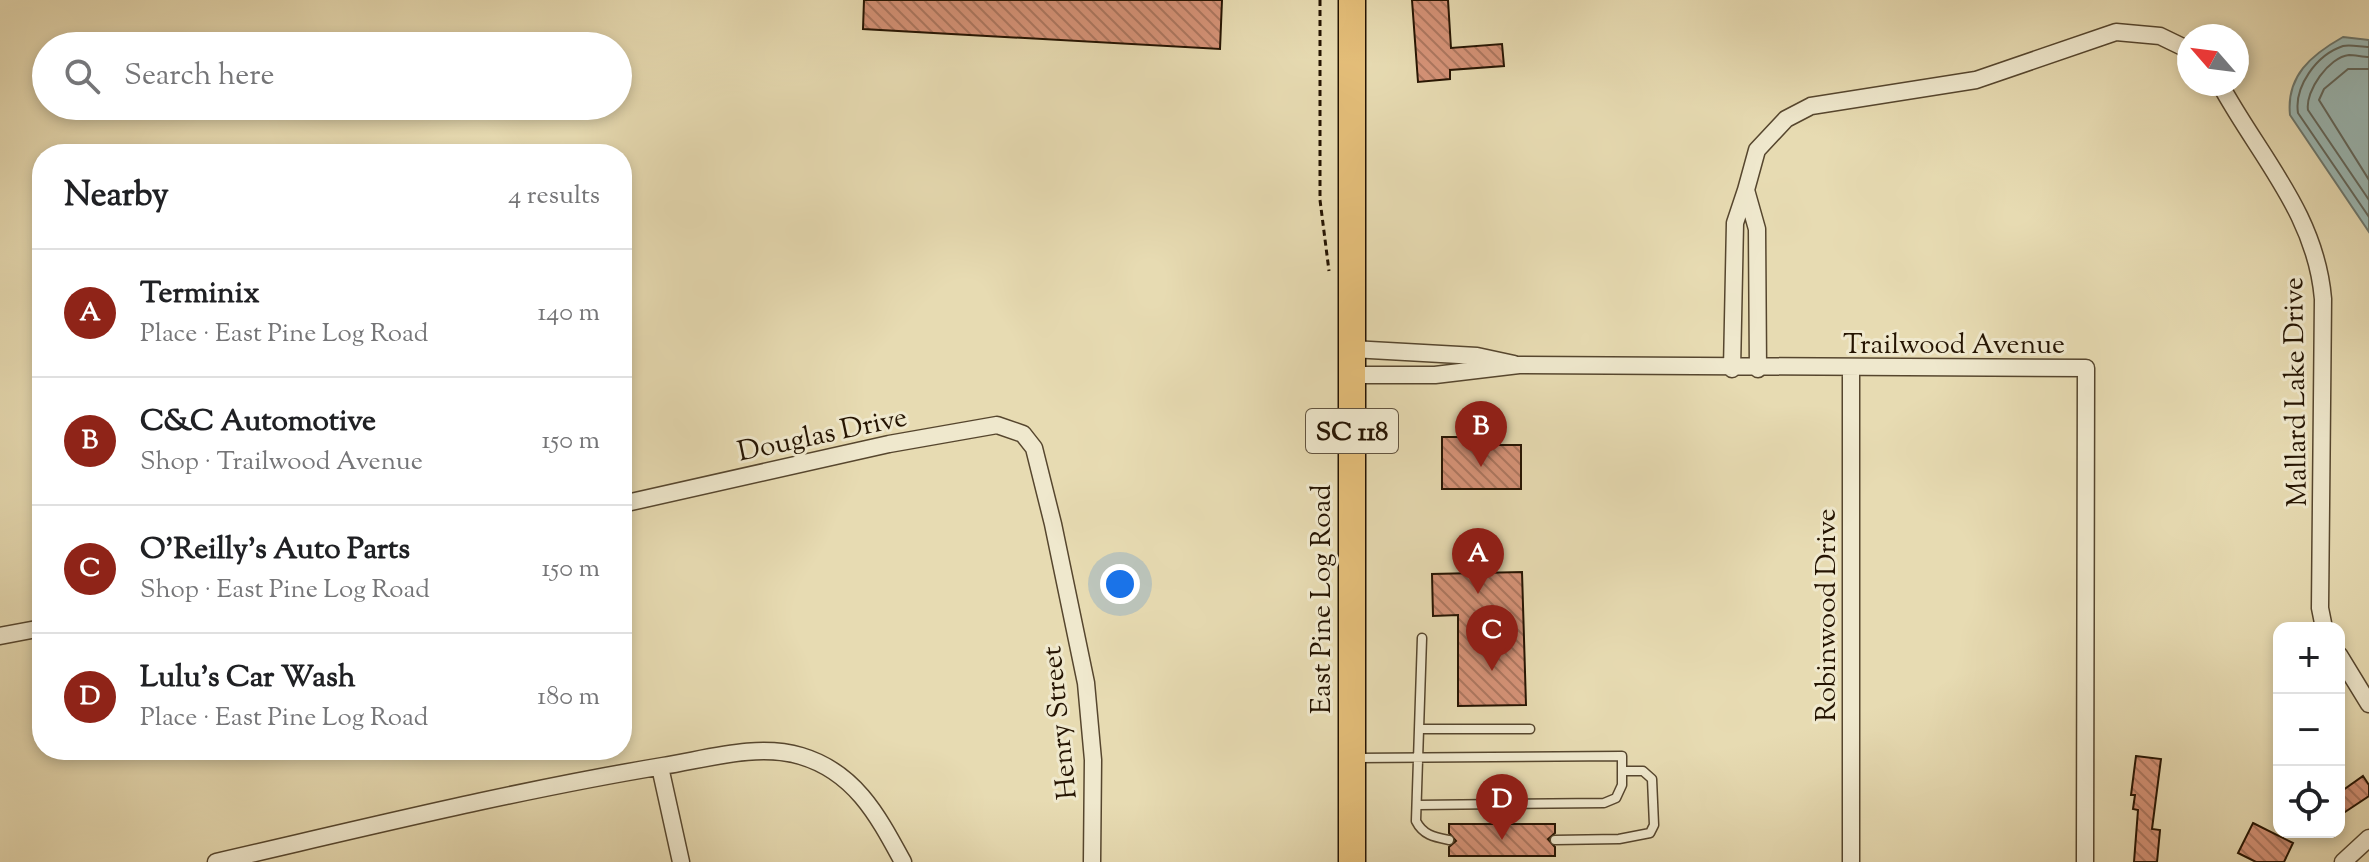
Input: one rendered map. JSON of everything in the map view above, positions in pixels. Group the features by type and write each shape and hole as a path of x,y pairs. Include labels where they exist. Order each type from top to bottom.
{"main road":[{"name":"East Pine Log Road","path":"1352,0 1352,862"}],"street":[{"path":"1732,369 1735,223 1751,163 1765,138 1786,119 1811,106 1976,80 2116,32 2160,36 2177,44"},
{"name":"Mallard Lake Drive","path":"2227,96 2297,209 2318,264 2323,299 2320,608 2323,622"},
{"path":"1746,190 1757,229 1758,369"},
{"name":"Trailwood Avenue","path":"1352,349 1477,356 1519,365"},
{"name":"Trailwood Avenue","path":"1352,375 1435,375 1519,365 1732,369 2086,368 2085,862"},
{"name":"Robinwood Drive","path":"1851,369 1851,862"},
{"name":"Douglas Drive","path":"632,502 889,444 988,426 1015,429 1029,440"},
{"name":"Henry Street","path":"1029,440 1053,524 1086,683 1093,760 1092,862"},
{"path":"0,636 32,630"},
{"path":"2345,665 2369,704"},
{"path":"216,862 660,767 766,751 815,761 844,778 868,801 903,862"},
{"path":"660,767 681,862"},
{"path":"2343,862 2369,838"}],"lane":[{"path":"1422,638 1416,821 1420,829 1449,840"},
{"path":"1421,729 1530,729"},
{"path":"1352,758 1622,756 1622,785 1616,798 1604,803 1418,805"},
{"path":"1555,840 1619,839 1650,833 1654,825 1652,779 1643,771 1622,771"}],"path":[{"path":"1320,0 1320,200 1326,265 1332,277"}],"water":[{"path":"2343,37 2369,40 2369,232 2290,115 2292,89 2303,68 2321,51"}],"building":[{"path":"864,0 1222,0 1220,49 863,29"},
{"path":"1412,0 1448,0 1451,48 1502,44 1504,66 1450,70 1450,79 1418,82"},
{"path":"1442,437 1468,437 1468,445 1521,445 1521,489 1442,489"},
{"path":"1522,572 1526,705 1458,706 1458,615 1433,616 1432,574"},
{"path":"2136,756 2161,759 2152,829 2160,830 2157,862 2134,862 2138,810 2133,809 2135,795 2131,795"},
{"path":"2363,776 2369,785 2369,796 2345,812 2345,789"},
{"path":"2253,823 2273,833 2273,838 2283,838 2293,843 2284,862 2256,862 2238,853"},
{"path":"1449,824 1555,824 1555,833 1548,839 1555,847 1555,856 1449,856 1449,847 1456,841 1449,833"}],"place":[{"name":"C&C Automotive","path":"1481,467"},
{"name":"Terminix","path":"1478,594"},
{"name":"O'Reilly's Auto Parts","path":"1492,671"},
{"name":"Lulu's Car Wash","path":"1502,840"}]}
